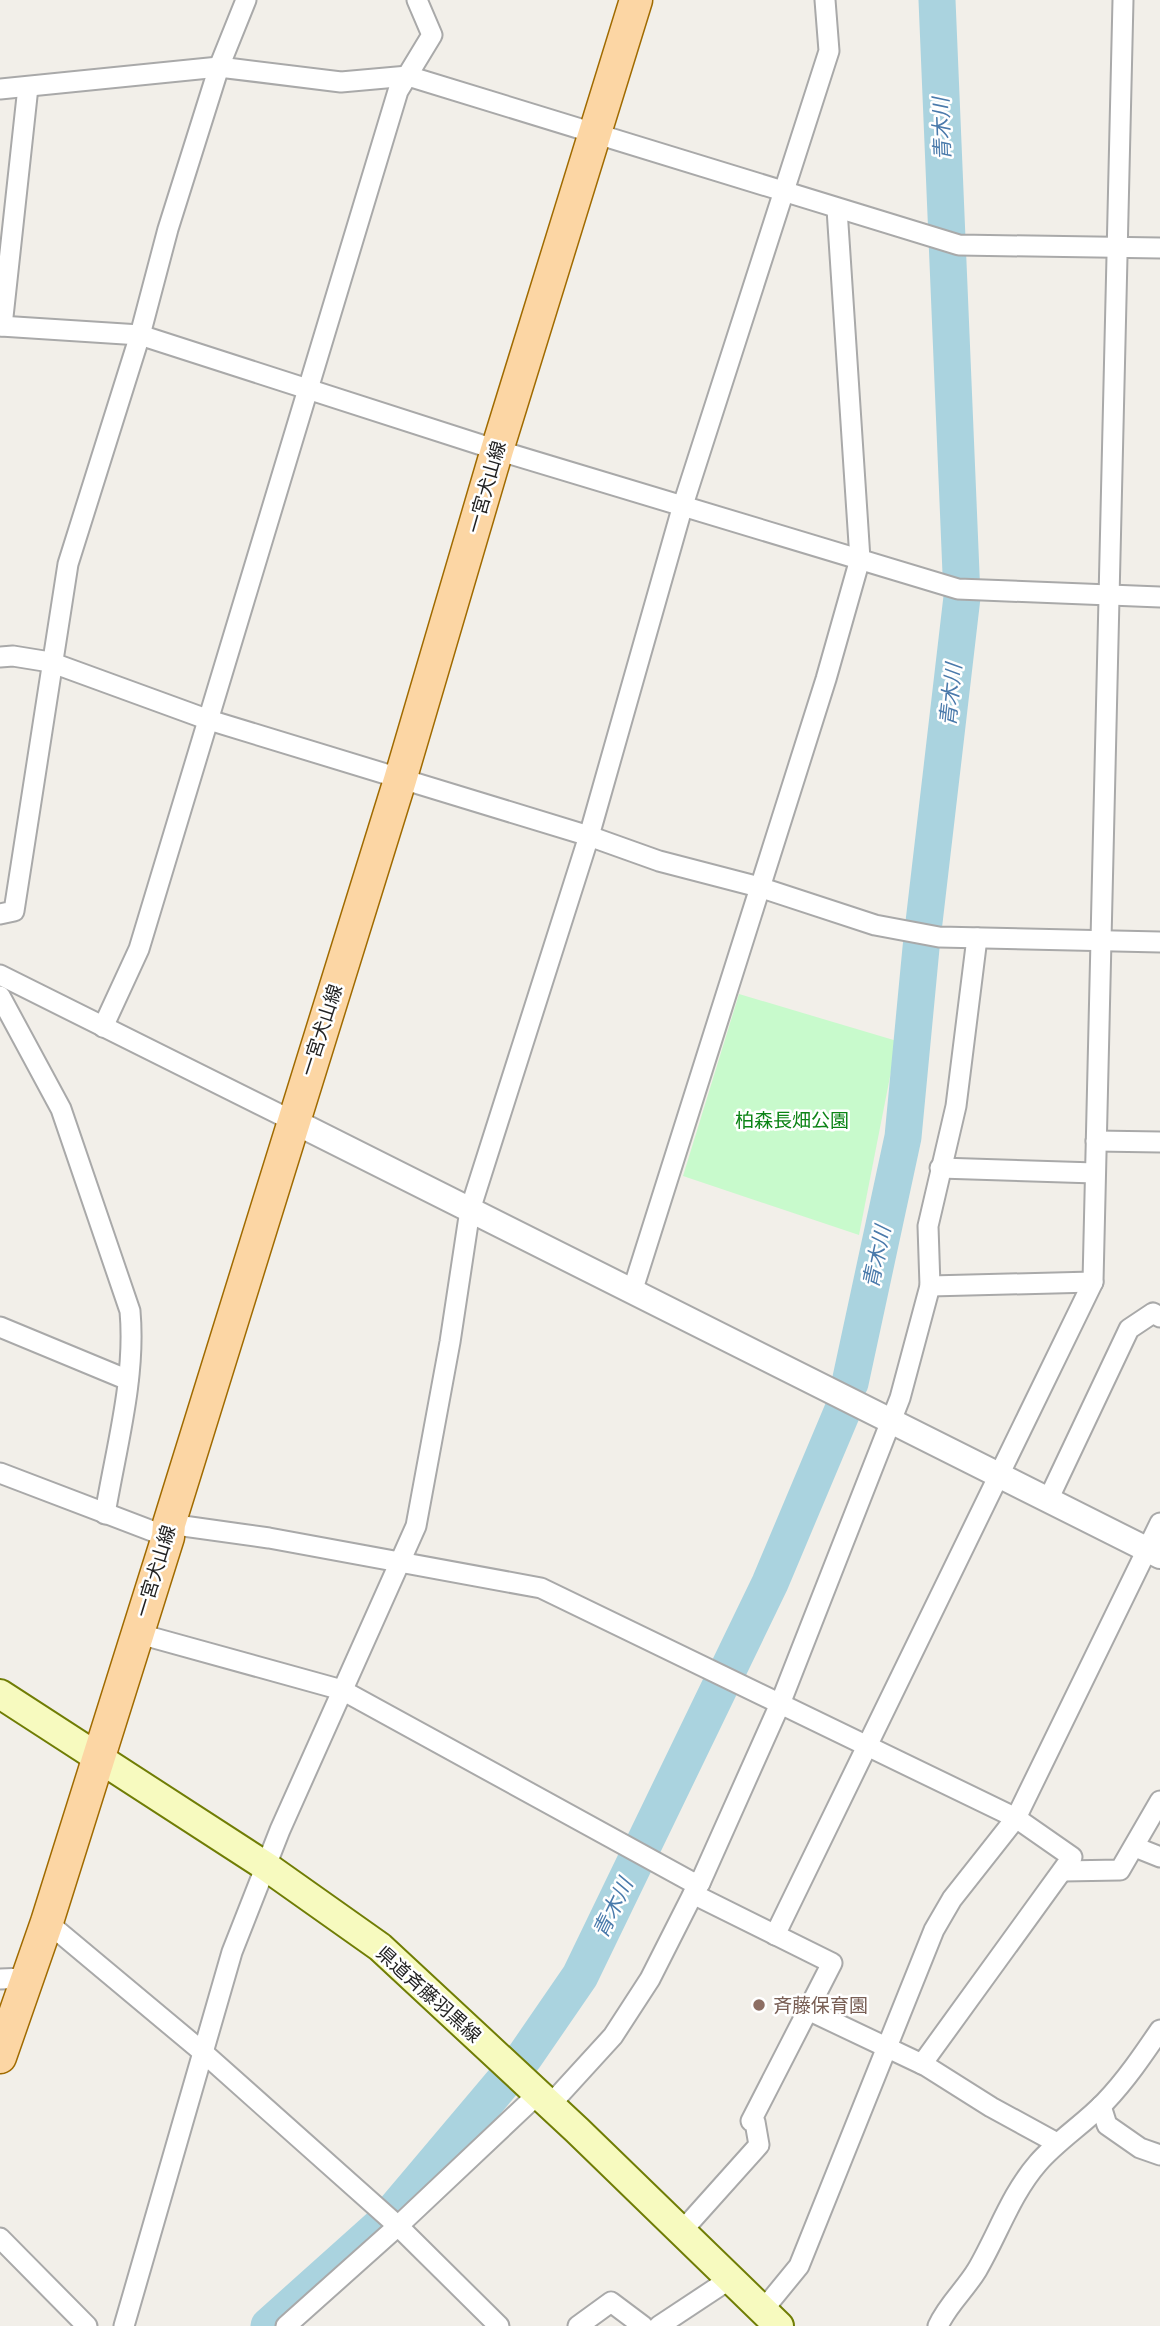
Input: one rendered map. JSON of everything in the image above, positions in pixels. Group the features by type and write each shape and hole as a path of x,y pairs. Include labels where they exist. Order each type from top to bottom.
{"main road":[{"name":"一宮犬山線","path":"0,2057 13,1978 47,1922 400,780 497,450 636,0"},
{"name":"県道斉藤羽黒線","path":"0,1693 267,1867 380,1947 544,2099 771,2318"}],"street":[{"path":"0,914 13,911 50,662 68,564 140,335 168,229 219,67 246,0"},
{"path":"103,1027 138,949 310,389 398,91 432,35 417,0"},
{"path":"124,2326 205,2054 232,1952 280,1830 415,1525 450,1342 470,1210 589,836 683,505 829,51 825,0"},
{"path":"775,1935 1093,1282 1123,0"},
{"path":"0,89 219,67 341,82 408,76 959,245 1160,248"},
{"path":"28,87 1,326 140,335 497,450 958,589 1160,597"},
{"path":"633,1289 826,679 860,559 837,209"},
{"path":"0,657 13,656 50,662 209,719 400,780 589,836 659,861 759,887 876,925 939,937 1160,942"},
{"path":"286,2326 613,2036 650,1979 696,1888 780,1704 891,1421 930,1286 928,1226 957,1094 977,938"},
{"path":"0,975 633,1289 1154,1552"},
{"path":"0,996 61,1109 130,1311 133,1338 128,1380 105,1514"},
{"path":"1096,1141 1160,1142"},
{"path":"940,1168 1095,1173"},
{"path":"930,1286 1093,1282"},
{"path":"1048,1500 1129,1329 1153,1313 1160,1317"},
{"path":"0,1327 128,1380"},
{"path":"0,1473 105,1514 168,1531 270,1538 397,1564 541,1588 780,1704 869,1744 1016,1818 1072,1857 922,2064"},
{"path":"771,2318 799,2266 934,1930 952,1899 1016,1818 1154,1552 1160,1523"},
{"path":"136,1633 342,1690 589,1828 690,1881 696,1888 775,1935 832,1963 751,2121 755,2122 759,2145 682,2231"},
{"path":"1063,1871 1120,1870 1160,1801"},
{"path":"1135,1847 1160,1857"},
{"path":"47,1922 205,2054 398,2226 499,2326"},
{"path":"808,2010 922,2064 991,2107 1057,2143"},
{"path":"938,2326 951,2301 977,2270 1014,2198 1036,2166 1057,2143 1101,2106 1131,2073 1160,2030"},
{"path":"1101,2106 1107,2125 1140,2147 1160,2155"},
{"path":"0,2238 87,2326"},
{"path":"659,2326 730,2279"},
{"path":"578,2326 611,2302 643,2326"}],"green space":[{"name":"柏森長畑公園","path":"739,994 897,1041 859,1235 683,1176"}],"waterway":[{"name":"青木川","path":"850,1383 903,1137 921,948 962,597 937,0"},
{"name":"青木川","path":"269,2326 384,2223 525,2056 580,1976 770,1583 842,1412"}],"place":[{"name":"斉藤保育園","path":"759,2005"}]}
